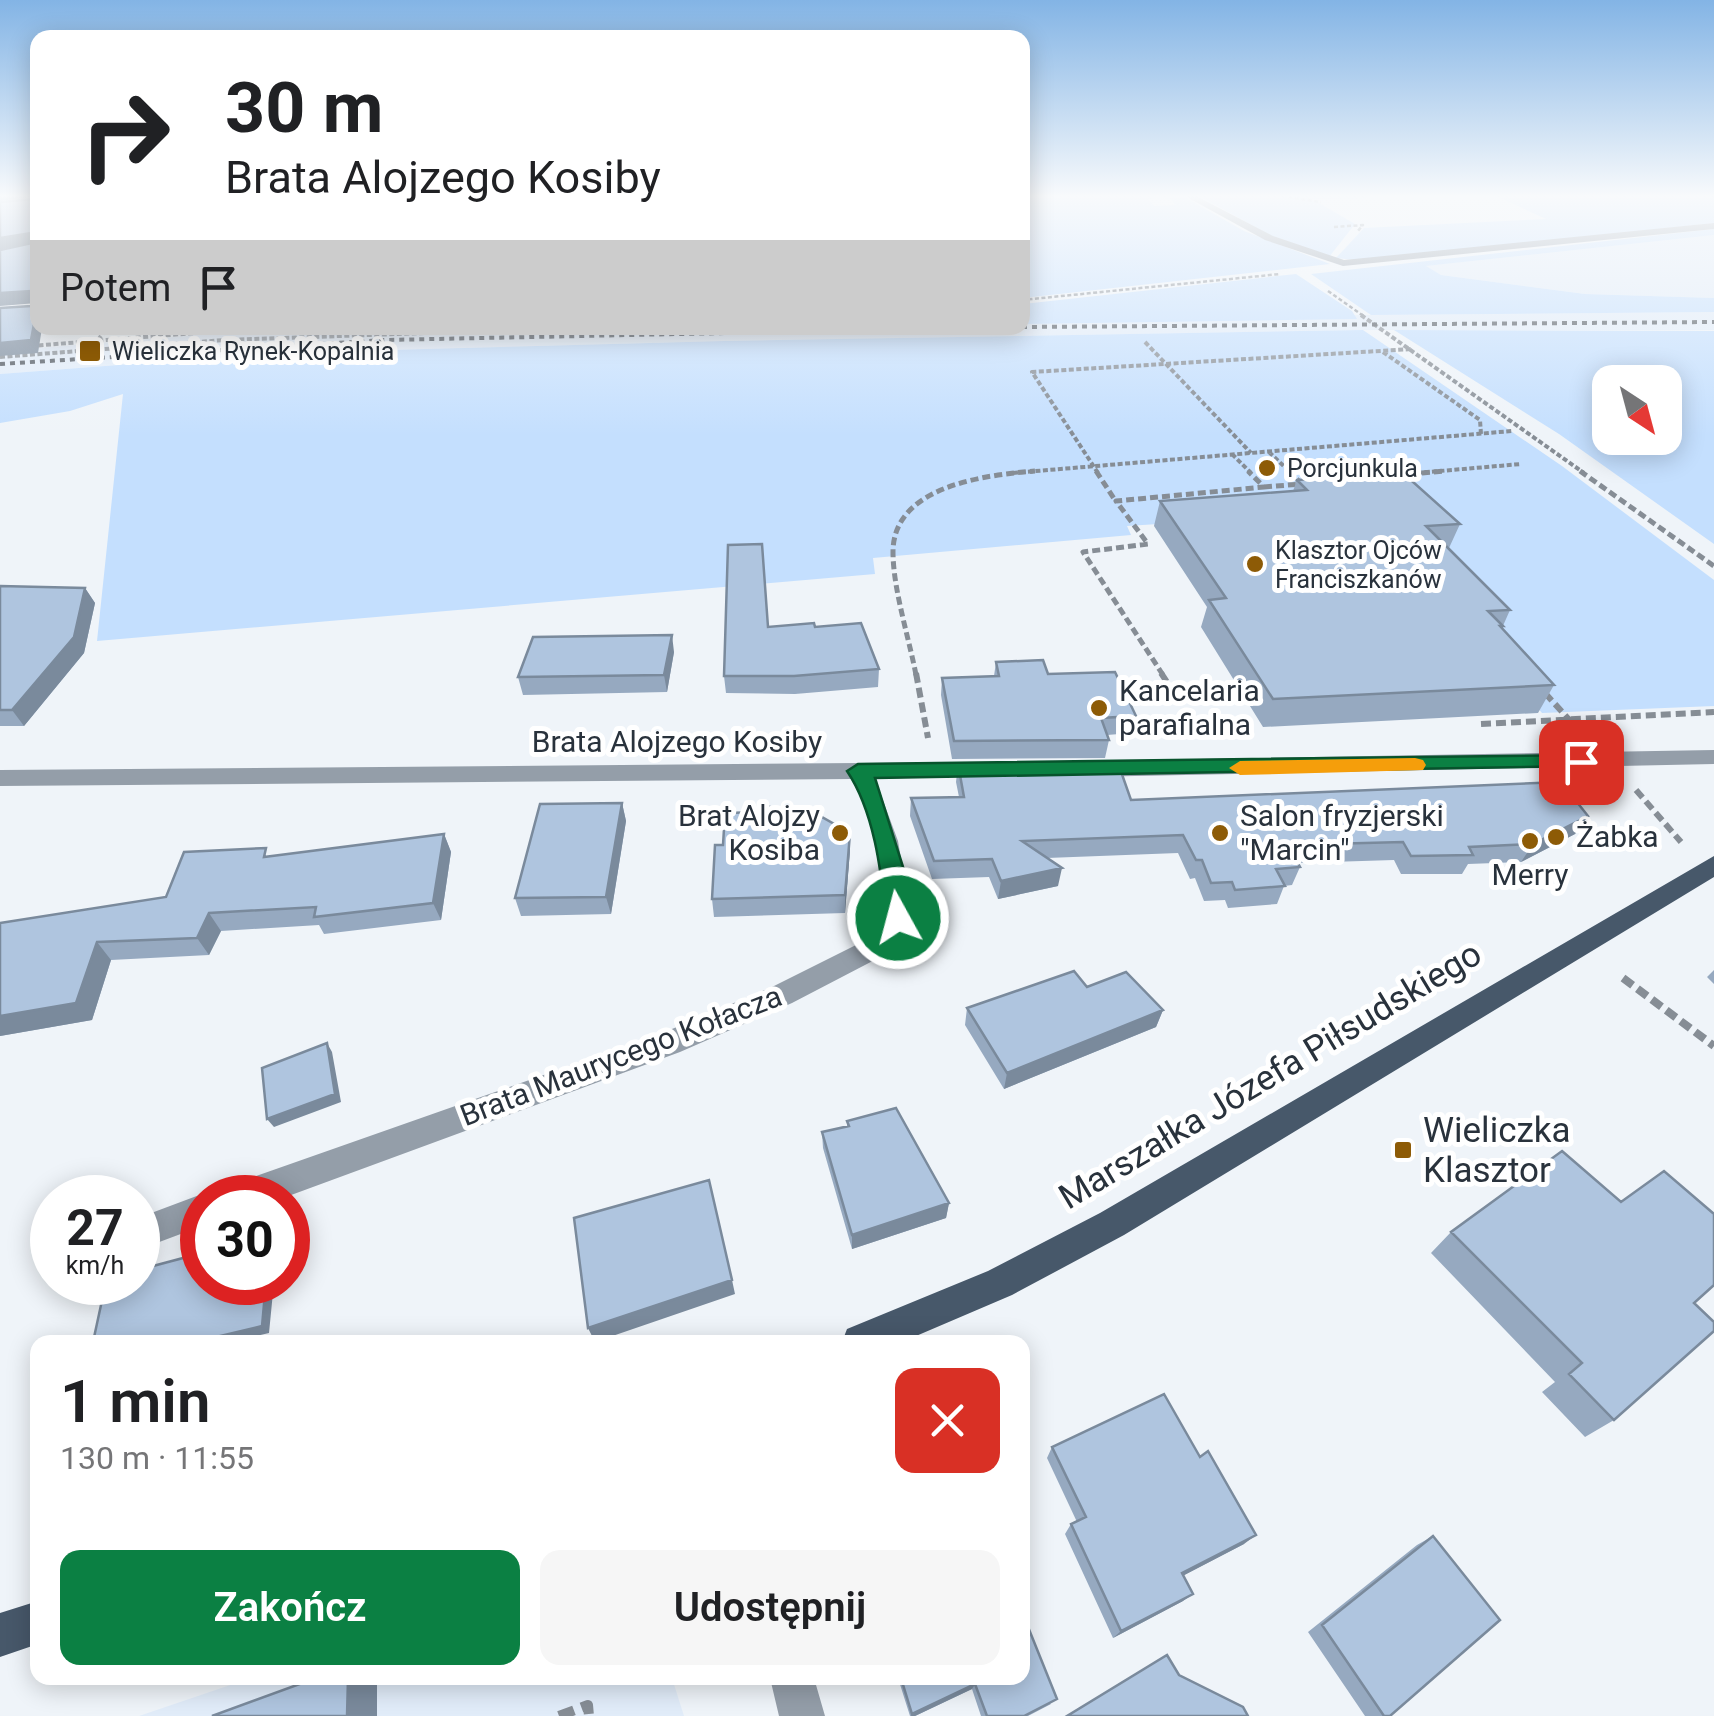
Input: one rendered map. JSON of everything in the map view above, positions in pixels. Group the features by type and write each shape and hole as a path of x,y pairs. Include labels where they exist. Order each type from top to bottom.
{"main road":[{"name":"Marszałka Józefa Piłsudskiego","path":"876,1335 1000,1282 1112,1224 1714,865"},
{"path":"0,1635 30,1625"}],"street":[{"path":"1058,769 1714,757"},
{"name":"Brata Alojzego Kosiby","path":"0,778 1022,770"},
{"name":"Brata Maurycego Kołacza","path":"303,1175 670,1044 782,995 878,946 898,918 893,870 868,783 858,771"},
{"path":"794,1685 802,1716"}],"path":[{"path":"1030,299 1253,276"},
{"path":"1366,318 1714,566"},
{"path":"92,350 102,335"},
{"path":"18,347 157,335"},
{"path":"0,358 346,335"},
{"path":"1145,342 1250,453"},
{"path":"1257,694 1177,698 1083,552 1148,544 1032,372 1412,350"},
{"path":"1383,352 1480,420 1481,434"},
{"path":"929,742 893,552 898,524 921,500 963,482 1020,472 1512,430"},
{"path":"1116,501 1302,484 1268,451"},
{"path":"1232,454 1264,487"},
{"path":"1393,476 1521,464"},
{"path":"1252,488 1284,496"},
{"path":"1536,682 1580,732"},
{"path":"1628,782 1681,842"},
{"path":"1623,978 1714,1046"},
{"path":"560,1716 588,1705 589,1716"}],"shaded area":[{"path":"1030,276 1221,276 1030,297"},
{"path":"1299,276 1352,311 1357,319 1030,324 1030,303"},
{"path":"1314,276 1449,276 1585,294 1714,298 1714,312 1371,315"},
{"path":"1449,276 1714,276 1714,298 1585,294"},
{"path":"1714,312 1714,330 1363,330 724,341 274,353 0,374 0,351 199,335 1030,335 1030,318"},
{"path":"1363,330 1562,466 1714,580 1714,706 1542,713 1479,640 1174,523 1127,526 1131,535 873,558 875,574 97,641 123,394 70,411 0,423 0,374 274,353"},
{"path":"1394,330 1714,331 1714,544 1559,434"},
{"path":"230,1685 674,1685 684,1716 139,1716"}],"building":[{"path":"0,276 30,276 30,291 0,293"},
{"path":"30,306 31,340 0,343 0,308"},
{"path":"1403,473 1460,524 1426,526 1510,610 1488,611 1554,685 1273,699 1209,600 1226,598 1160,501 1307,490 1297,480"},
{"path":"762,544 768,627 861,623 879,669 794,676 724,676 728,545"},
{"path":"0,586 85,588 74,637 12,710 0,710"},
{"path":"672,635 664,675 518,677 533,637"},
{"path":"1043,660 1048,674 1115,672 1136,716 1101,718 1109,740 954,741 942,678 999,676 996,662"},
{"path":"1118,763 1131,800 1561,782 1588,816 1533,844 1469,847 1473,855 1411,856 1403,842 1288,845 1300,867 1276,869 1285,886 1235,890 1232,882 1211,883 1202,860 1196,860 1183,835 1022,841 1062,868 1001,881 992,859 934,861 911,798 964,797 958,764"},
{"path":"622,803 606,897 515,898 540,804"},
{"path":"770,807 820,816 850,833 845,895 712,899 715,845 723,845 725,813 769,812"},
{"path":"444,834 433,903 314,917 316,907 209,913 197,938 97,942 76,1003 0,1016 0,923 166,897 184,852 266,848 264,857"},
{"path":"1074,971 1087,987 1126,972 1163,1010 1007,1073 967,1008"},
{"path":"327,1043 335,1094 267,1119 262,1068"},
{"path":"896,1108 949,1203 852,1235 822,1132"},
{"path":"1562,1151 1621,1202 1664,1171 1714,1214 1714,1285 1694,1303 1714,1322 1714,1331 1614,1420 1569,1374 1582,1363 1451,1232"},
{"path":"709,1180 732,1280 588,1328 574,1218"},
{"path":"180,1259 180,1305 264,1305 262,1326 224,1335 95,1335 101,1305 160,1305 160,1264"},
{"path":"1164,1394 1200,1457 1208,1451 1256,1535 1182,1573 1193,1594 1121,1631 1071,1524 1086,1517 1052,1447"},
{"path":"1433,1536 1500,1620 1390,1716 1384,1716 1322,1625"},
{"path":"1030,1632 1057,1699 1024,1716 987,1716 975,1685 1030,1685"},
{"path":"1167,1655 1179,1675 1243,1707 1248,1716 1067,1716"},
{"path":"297,1685 348,1685 347,1716 212,1716"},
{"path":"903,1685 973,1685 912,1714"}],"railway":[{"path":"1030,327 1714,322"},
{"path":"0,364 384,340 630,335"}],"slow traffic":[{"path":"1240,768 1415,765"}],"place":[{"name":"Wieliczka Rynek-Kopalnia","path":"90,351"},
{"name":"Porcjunkula","path":"1267,468"},
{"name":"Klasztor Ojców Franciszkanów","path":"1255,564"},
{"name":"Kancelaria parafialna","path":"1099,708"},
{"name":"Brat Alojzy Kosiba","path":"840,833"},
{"name":"Salon fryzjerski \"Marcin\"","path":"1220,833"},
{"name":"Żabka","path":"1556,837"},
{"name":"Merry","path":"1530,841"},
{"name":"Wieliczka Klasztor","path":"1403,1150"}],"route":[{"path":"898,918 893,870 868,783 858,771 1581,762"}]}
